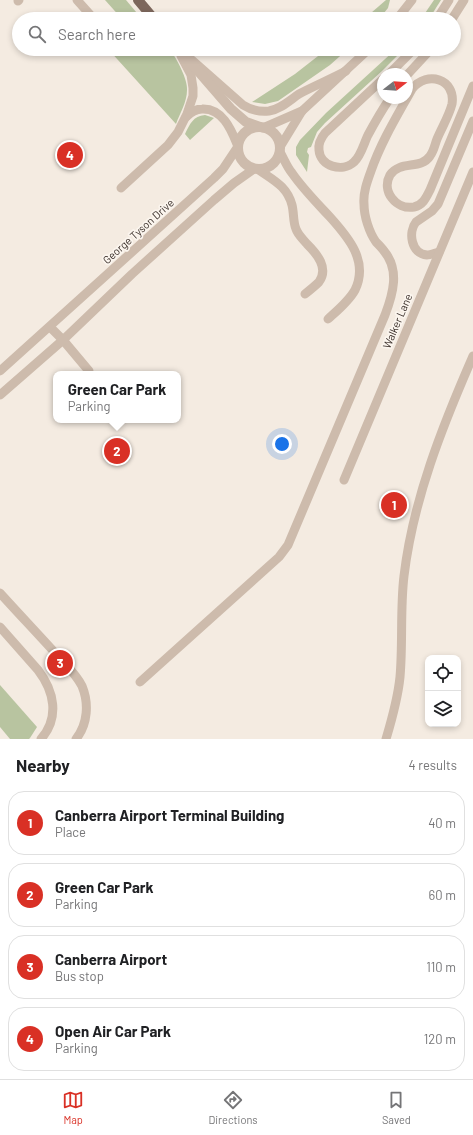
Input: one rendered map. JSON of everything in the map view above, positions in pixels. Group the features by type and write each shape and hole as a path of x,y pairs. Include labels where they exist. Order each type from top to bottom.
{"main road":[{"path":"138,0 148,12"}],"street":[{"path":"185,56 231,109 246,122 262,127 272,131 275,135 279,143 280,150 277,160 267,168 256,170 243,164 239,156 237,146 239,139 246,131 262,127"}],"lane":[{"path":"78,0 88,12"},
{"path":"403,12 412,0"},
{"path":"441,12 449,0"},
{"path":"456,12 464,0"},
{"path":"121,188 163,151 174,138 190,108 194,88 191,74 182,56"},
{"path":"187,56 239,102 249,108 259,111 276,109 300,94 346,71"},
{"path":"328,319 344,304 354,290 359,274 357,257 354,248 345,234 291,173 280,150 302,111 362,56"},
{"path":"395,68 407,56"},
{"path":"413,68 425,56"},
{"path":"140,682 279,557 288,544 392,297 394,284 392,266 385,251 376,242 371,232 367,222 364,205 368,180 377,155 417,83 423,80 434,79 442,81 448,86 452,96 452,104 430,155 423,162 416,165 403,166 396,170 391,175 388,182 390,197 395,203 407,207 422,203 428,194 473,86"},
{"path":"377,85 320,139 319,150 323,160 329,165 337,168 348,166 354,162 386,104"},
{"path":"183,121 189,114 197,110 208,109 215,112 219,114 230,127 237,146"},
{"path":"262,127 302,111"},
{"path":"439,252 427,255 415,249 412,241 412,230 414,224 432,211 438,204 473,121"},
{"name":"George Tyson Drive","path":"0,371 214,178 223,169 237,146"},
{"path":"0,395 63,340 214,200 234,183 256,170 279,184 286,192 292,205 295,228 315,251 322,263 323,269 321,279 305,294"},
{"name":"Walker Lane","path":"344,480 473,172"},
{"path":"50,327 89,370"},
{"path":"386,739 391,723 400,678 404,578 410,538 420,498 437,443 473,356"},
{"path":"0,593 80,682 85,696 86,714 82,729 76,739"},
{"path":"0,627 40,673 50,691 52,716 49,728 41,739"}],"green space":[{"path":"105,0 126,0 136,12 116,12"},
{"path":"386,0 390,0 388,8 385,12 372,12"},
{"path":"434,0 441,0 433,12 426,12"},
{"path":"114,56 174,56 187,85 186,99 176,124"},
{"path":"318,56 340,56 330,65 278,101 265,104 252,102 295,74"},
{"path":"388,56 397,56 385,68 377,68 377,76 317,132 311,147 308,148 307,152 309,155 307,172 296,155 296,147 300,140 326,113"},
{"path":"205,115 214,118 190,140 185,134 190,124 198,117"},
{"path":"0,685 37,727 29,739 10,739 0,727"}],"place":[{"name":"Open Air Car Park","path":"70,155"},
{"name":"Green Car Park","path":"117,451"},
{"name":"Canberra Airport Terminal Building","path":"394,505"},
{"name":"Canberra Airport","path":"60,663"}]}
